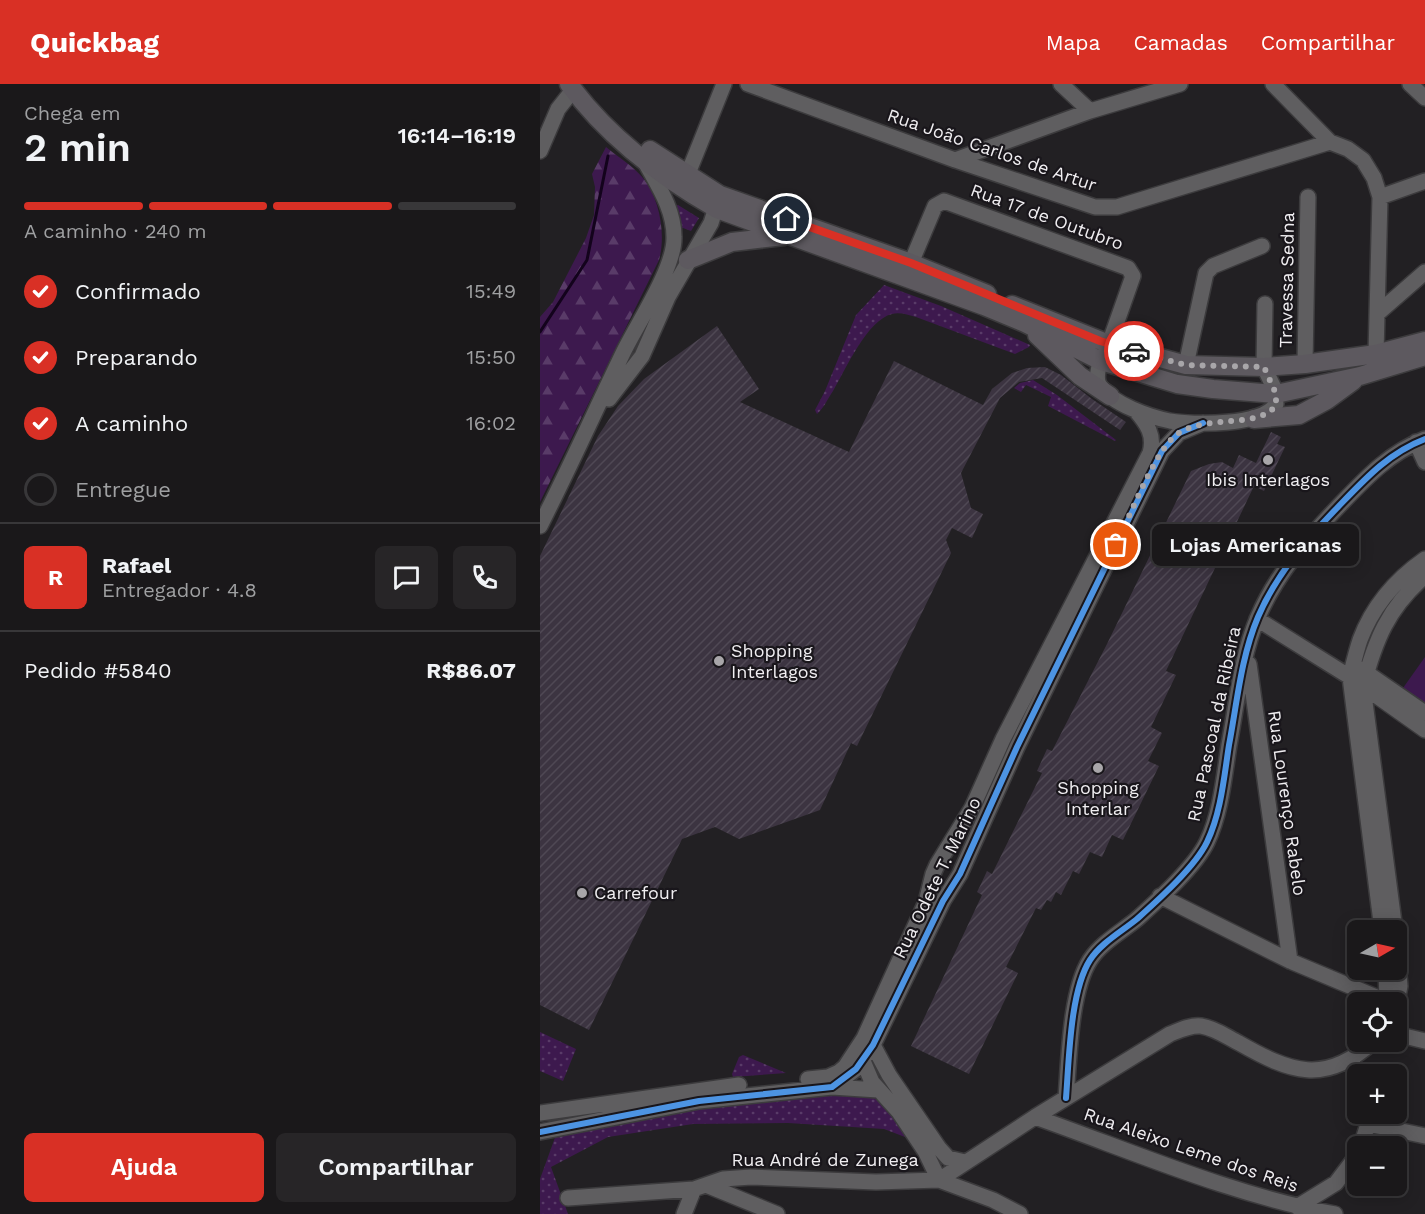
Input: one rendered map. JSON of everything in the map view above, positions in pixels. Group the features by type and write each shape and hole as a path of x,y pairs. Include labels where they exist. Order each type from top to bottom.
{"main road":[{"path":"574,86 593,98 622,127 718,202 791,235 1025,323 1101,361 1177,384 1276,394 1360,376 1425,356"},
{"path":"574,86 597,117 645,162 686,192 911,263 1115,346 1186,365 1264,367 1376,354 1425,340"},
{"path":"688,260 732,242 791,235"},
{"path":"1025,323 1080,376 1110,396"},
{"path":"1254,418 1299,415 1327,400 1360,376"}],"street":[{"path":"687,176 724,84"},
{"name":"Rua João Carlos de Artur","path":"748,84 955,160 1083,204 1106,208 1117,207 1330,142"},
{"path":"1061,84 1090,111"},
{"path":"1273,84 1330,142 1348,149 1363,160 1374,178 1380,197 1376,354"},
{"path":"1410,84 1425,98"},
{"path":"955,160 1090,111 1171,85"},
{"path":"540,151 558,109 574,86"},
{"path":"540,526 671,258 674,240 669,206 645,162"},
{"path":"1380,197 1425,181"},
{"name":"Travessa Sedna","path":"1305,364 1308,197"},
{"name":"Rua 17 de Outubro","path":"911,263 935,206 944,201 1128,268 1133,276 1115,346"},
{"path":"591,423 642,356 668,297 711,223 718,202"},
{"path":"1186,365 1206,273 1213,266 1262,246"},
{"path":"1378,313 1425,273"},
{"path":"1115,346 1107,351 1101,361 1098,383 1110,396 1136,411 1169,421 1203,423 1254,418 1273,410 1276,405 1276,394 1264,367 1265,304"},
{"name":"Rua Odete T. Marino","path":"540,1113 705,1089 822,1078 833,1075 845,1067 864,1048 927,902 933,874 944,850 972,808 1003,739 1150,453 1152,446 1150,430 1136,411"},
{"name":"Rua Odete T. Marino","path":"832,1087 850,1075 962,868 1017,747 1162,451 1179,433 1203,423"},
{"name":"Rua Pascoal da Ribeira","path":"1066,1098 1075,1009 1085,969 1098,949 1137,918 1192,865 1208,840 1220,798 1247,651 1257,619 1270,591 1286,567 1322,524 1383,462 1423,450"},
{"path":"1381,920 1358,675 1360,640 1380,602 1394,584 1425,559"},
{"path":"1394,920 1358,675 1395,606 1425,576"},
{"path":"1257,619 1425,713"},
{"name":"Rua Lourenço Rabelo","path":"1247,651 1290,961"},
{"path":"1358,675 1425,730"},
{"path":"1234,719 1256,716"},
{"path":"954,835 960,843 973,843"},
{"path":"937,865 947,874 962,868 955,852 944,850"},
{"path":"1160,896 1290,961 1363,992"},
{"path":"939,1180 1066,1098 1170,1035 1192,1026 1203,1026 1219,1032 1291,1068 1318,1070 1351,1059 1360,1052"},
{"path":"1407,1037 1425,1041"},
{"path":"864,1048 878,1090"},
{"path":"864,1048 889,1075 939,1180 993,1200 1020,1214"},
{"path":"1351,1059 1358,1052"},
{"path":"1351,1059 1353,1064"},
{"path":"540,1132 699,1101 832,1087 878,1090 905,1109 944,1154 954,1161 965,1162"},
{"name":"Rua Aleixo Leme dos Reis","path":"1035,1117 1233,1188 1297,1207 1335,1214"},
{"path":"1386,1124 1425,1136"},
{"path":"1297,1207 1336,1183 1347,1168"},
{"name":"Rua André de Zunega","path":"568,1198 700,1187 723,1179 751,1177 876,1182 939,1180"},
{"path":"684,1214 700,1187 777,1214"}],"green space":[{"path":"606,147 643,178 654,196 660,218 661,250 659,260 540,502 540,317 553,302 586,238 594,215 595,187 592,174"},
{"path":"678,205 699,218 691,231 677,228 674,206"},
{"path":"884,285 941,306 1030,345 1015,354 916,317 892,314 874,325 866,335 826,403 817,414 815,410 856,315"},
{"path":"1033,380 1057,395 1116,440 1048,406 1051,397 1026,385 1021,392 1014,388 1020,383"},
{"path":"1425,657 1425,705 1403,688"},
{"path":"540,1032 576,1049 563,1081 540,1071"},
{"path":"743,1055 786,1073 733,1077 732,1074 739,1057"},
{"path":"859,1093 878,1096 906,1134 905,1137 884,1129 788,1123 693,1124 608,1137 551,1167 568,1214 540,1214 540,1179 557,1132 756,1099"}],"building":[{"name":"Shopping Interlagos","path":"717,326 759,389 740,402 849,452 894,361 983,405 992,389 1012,373 1027,368 1045,367 1061,375 1126,422 1120,430 1042,378 1019,382 1000,398 961,473 971,508 983,514 972,538 952,528 946,540 951,553 857,746 851,743 820,810 739,839 715,827 682,839 589,1030 540,1005 540,556 598,436 618,406 644,379"},
{"name":"Shopping Interlar","path":"1271,432 1281,437 1277,444 1285,447 1264,491 1254,486 1166,671 1176,675 1151,727 1162,733 1148,761 1159,766 1123,840 1112,835 1102,857 1090,852 1079,874 1073,871 1061,895 1056,892 1051,902 1047,900 1041,910 1036,908 1006,967 1018,973 969,1074 911,1046 982,895 977,892 987,871 992,874 1042,773 1037,771 1047,749 1052,751 1191,471 1222,462 1233,468 1239,455 1256,463"}],"waterway":[{"path":"540,332 587,260 608,156"}],"cycle path":[{"path":"540,1132 699,1101 832,1087 856,1069 873,1045 943,901 960,874 1017,747 1162,451 1179,433 1203,423"},
{"path":"1066,1098 1074,1008 1083,973 1090,960 1105,943 1137,919 1175,883 1194,862 1212,831 1221,795 1243,664 1252,632 1265,602 1303,545 1357,487 1399,452 1425,439"}],"way so far":[{"path":"1116,545 1162,451 1174,436 1203,423 1254,418 1268,413 1276,405 1276,394 1264,367 1186,365 1134,351"}],"place":[{"name":"Ibis Interlagos","path":"1268,460"},
{"name":"Lojas Americanas","path":"1116,545"},
{"name":"Shopping Interlagos","path":"719,661"},
{"name":"Shopping Interlar","path":"1098,768"},
{"name":"Carrefour","path":"582,893"}],"route":[{"path":"787,219 911,263 1100,341 1134,351"}]}
